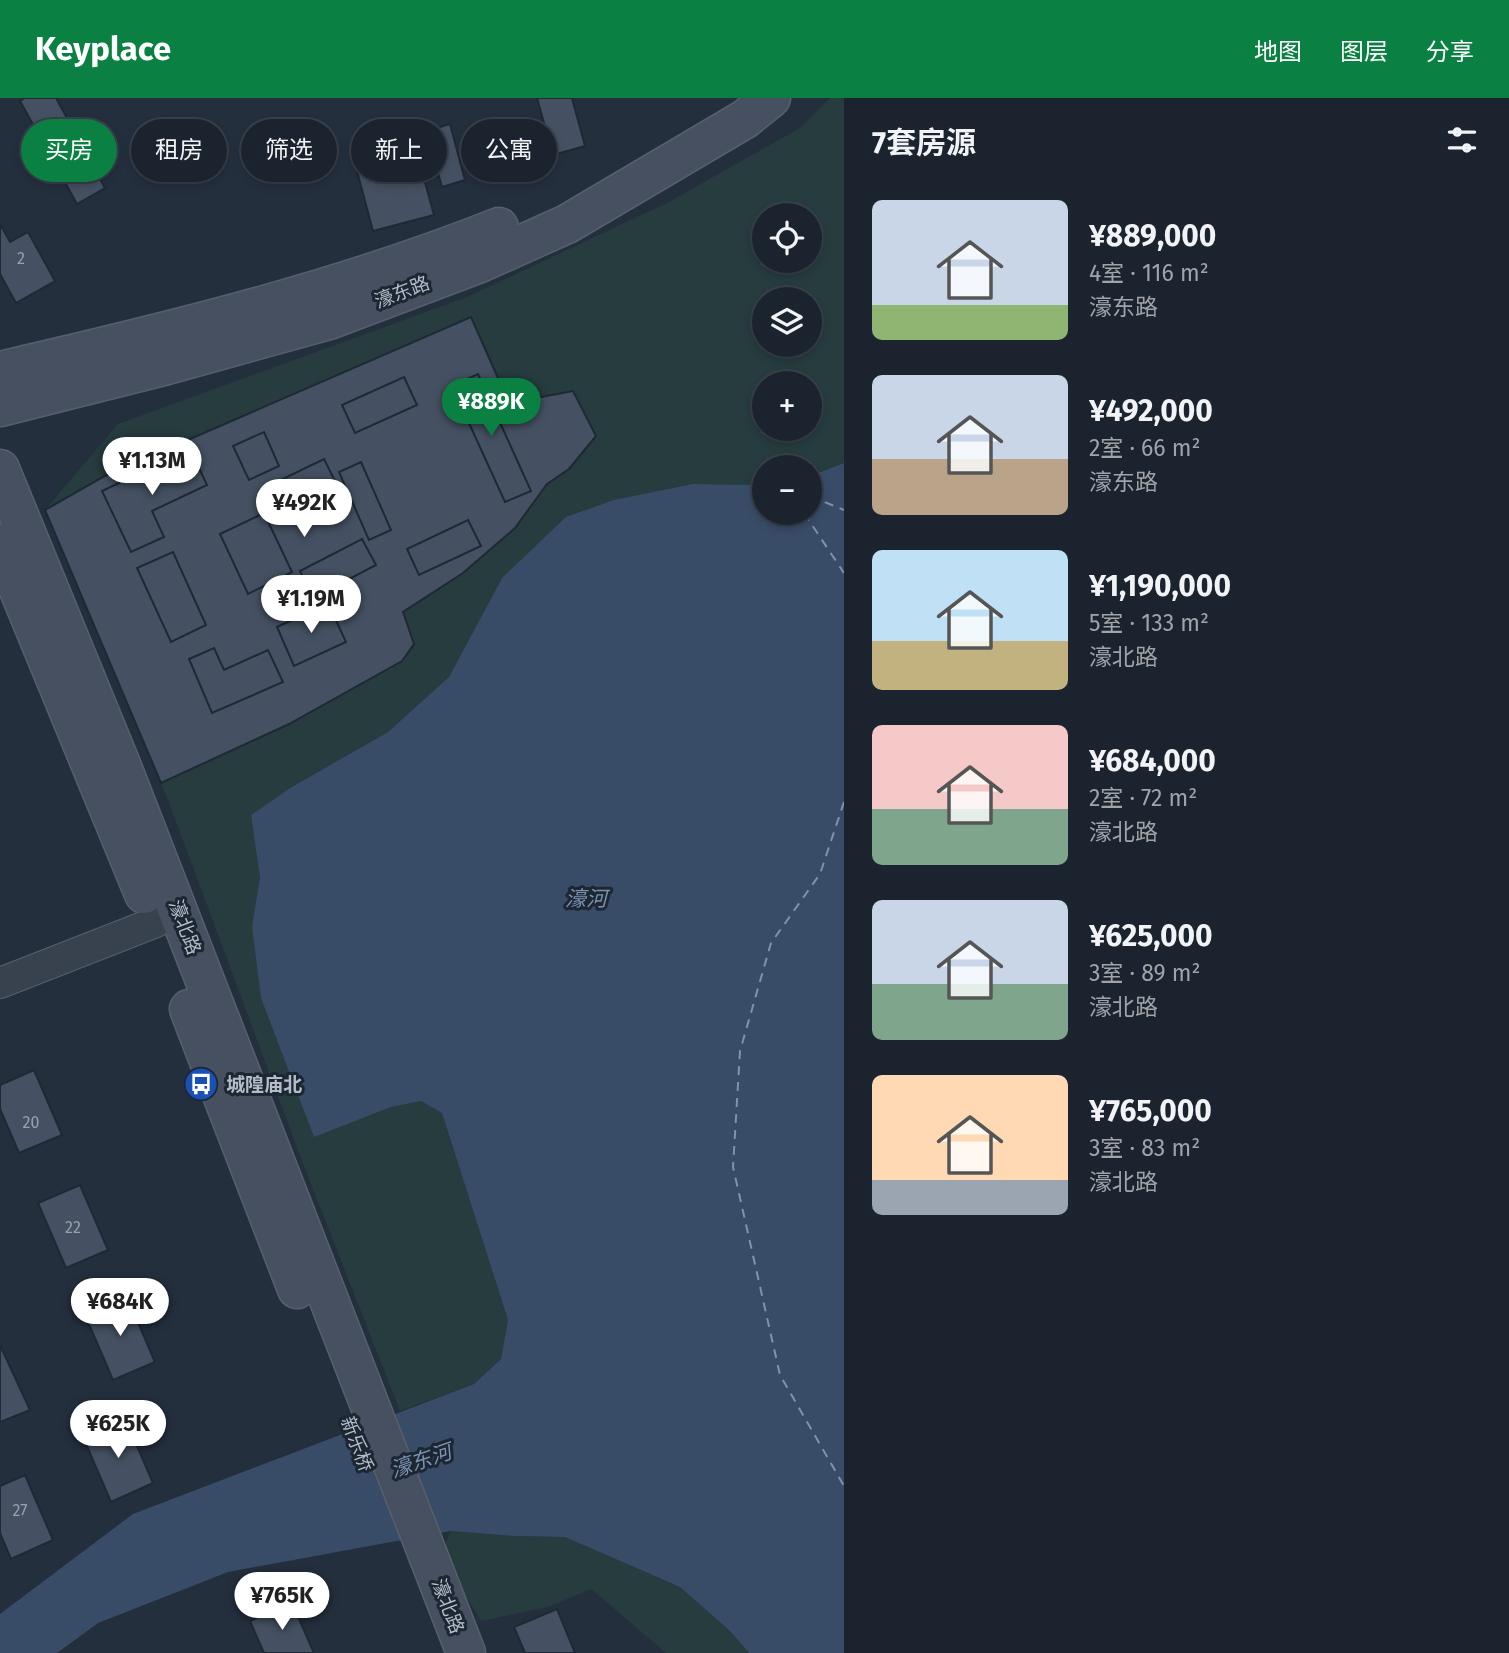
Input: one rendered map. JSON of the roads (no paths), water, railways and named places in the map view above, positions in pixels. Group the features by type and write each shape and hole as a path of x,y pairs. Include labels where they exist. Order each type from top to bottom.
{"street":[{"name":"濠东路","path":"0,371 159,334 313,291 469,239 559,203 653,151 733,98"},
{"name":"濠东路","path":"0,407 329,320 480,263 567,224 745,119 771,98"},
{"name":"濠北路","path":"0,470 122,767 351,1392"},
{"name":"濠北路","path":"0,544 351,1392"},
{"path":"0,983 156,922"},
{"name":"新乐桥","path":"351,1392 418,1565"},
{"name":"濠北路","path":"418,1565 438,1653"},
{"name":"濠北路","path":"418,1565 466,1653"}],"water":[{"name":"濠河","path":"844,463 844,1653 749,1653 730,1631 680,1587 565,1537 451,1531 228,1572 98,1623 57,1653 0,1653 0,1614 133,1514 474,1384 501,1359 508,1320 442,1113 421,1101 391,1107 314,1137 261,998 252,926 260,878 251,815 290,788 388,732 449,677 502,578 566,517 614,500 693,484 752,485 752,525 822,525 822,471"}],"place":[{"name":"城隍庙北","path":"201,1084"}],"water label":[{"name":"濠东河","path":"421,1461"}]}
